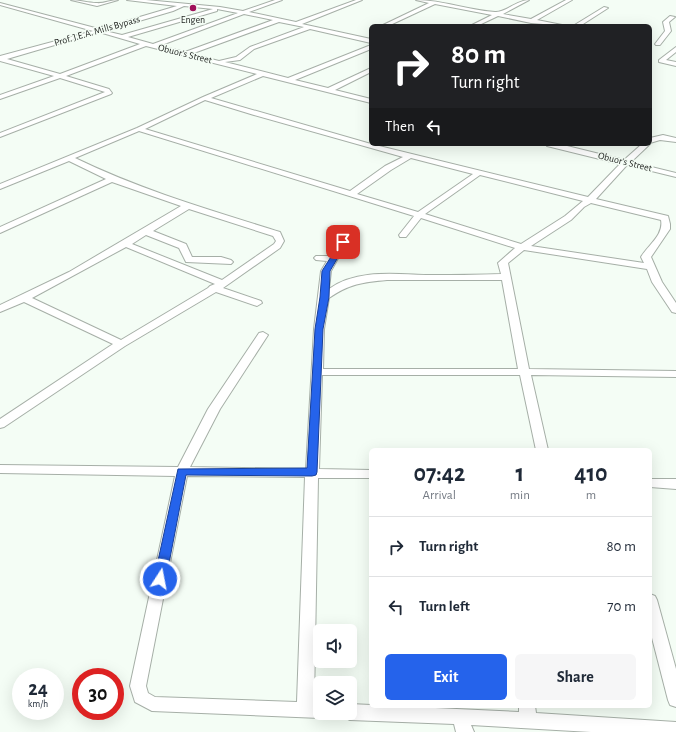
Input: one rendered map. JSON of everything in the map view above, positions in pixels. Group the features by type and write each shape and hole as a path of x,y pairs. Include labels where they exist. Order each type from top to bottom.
{"street":[{"path":"73,0 97,5 116,0"},
{"path":"129,0 220,8 369,41"},
{"name":"Prof. J.E.A. Mills Bypass","path":"0,59 171,10 192,0"},
{"path":"154,46 280,0"},
{"path":"296,24 360,0"},
{"path":"418,0 553,24"},
{"path":"388,24 442,0"},
{"path":"477,24 527,0"},
{"path":"525,24 570,0"},
{"name":"Obuor’s Street","path":"0,4 146,44 369,100"},
{"path":"122,37 220,8"},
{"path":"579,24 606,8"},
{"path":"672,17 666,22 669,47 661,61 676,64"},
{"path":"186,54 279,20"},
{"path":"216,62 238,59 252,48 310,27"},
{"path":"668,31 676,32"},
{"path":"357,38 364,35"},
{"path":"652,43 669,47"},
{"path":"0,97 146,44"},
{"path":"289,80 369,48"},
{"path":"0,59 107,90 109,93 0,135"},
{"path":"330,90 369,71"},
{"path":"0,187 139,129 205,98 262,74"},
{"path":"205,98 256,114 369,145"},
{"path":"139,129 522,247 650,267"},
{"path":"652,139 660,138 676,140"},
{"path":"373,146 665,218 676,218"},
{"name":"Obuor’s Street","path":"558,146 676,175"},
{"path":"542,448 503,263 522,247 555,227 581,205 590,200 626,162 644,146"},
{"path":"350,195 388,168 410,156"},
{"path":"0,424 121,344 213,288 223,284 277,246 280,241 277,234 188,206 112,179 68,158"},
{"path":"403,235 419,215 470,180 478,172"},
{"path":"0,230 112,179"},
{"path":"0,309 24,298 125,244 188,206"},
{"path":"665,218 666,228 646,257 657,282 676,310"},
{"path":"146,232 183,246 189,260 221,260 228,262"},
{"path":"305,710 312,472 319,329 326,271 343,242"},
{"path":"125,244 223,284"},
{"path":"319,258 333,259"},
{"path":"324,297 338,288 360,279 387,277 506,277"},
{"path":"213,288 257,303"},
{"path":"24,298 121,344"},
{"path":"263,335 214,409 182,471 138,686 141,697 152,704 313,710"},
{"path":"317,372 676,374"},
{"path":"0,469 369,474"},
{"path":"652,484 676,484"},
{"path":"652,608 676,700"},
{"path":"357,713 462,725 528,713 676,730"}],"place":[{"name":"Engen","path":"193,8"}],"route":[{"path":"160,579 182,471 312,472 319,329 326,271 343,242"}]}
